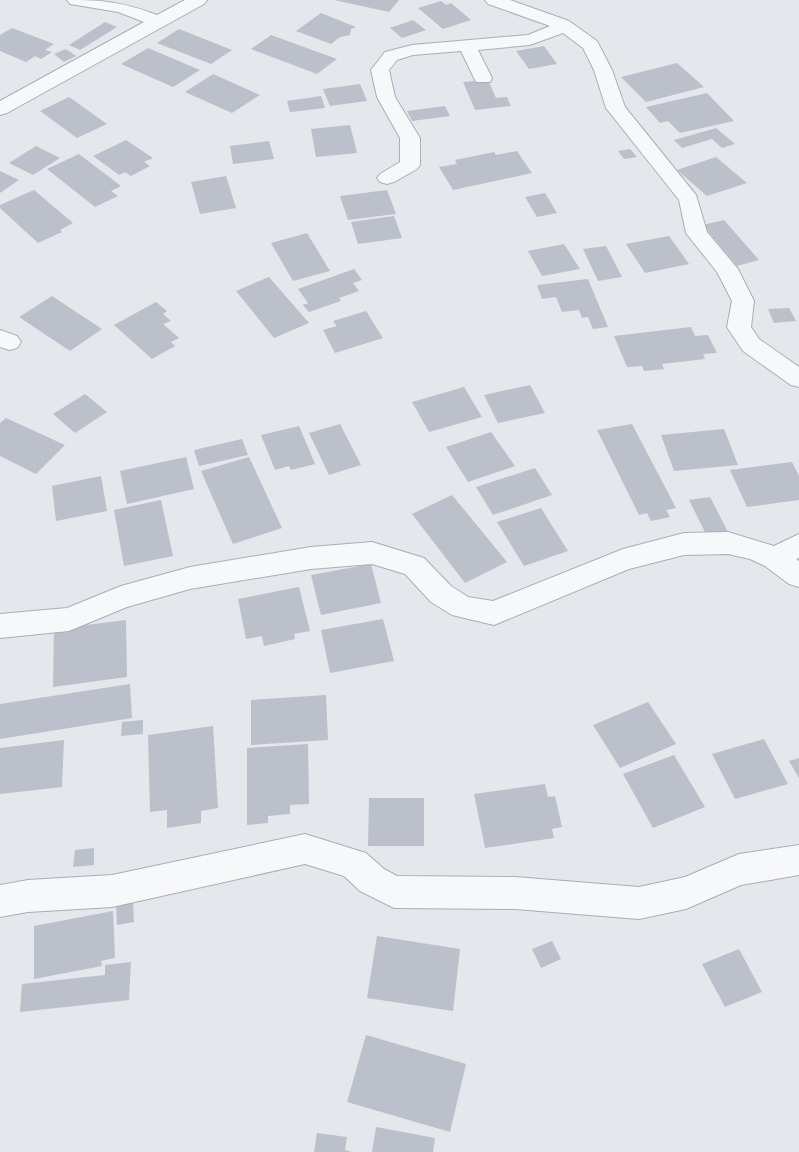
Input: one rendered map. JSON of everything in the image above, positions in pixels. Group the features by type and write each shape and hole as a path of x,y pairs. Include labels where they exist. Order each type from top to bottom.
{"street":[{"path":"76,0 122,8 160,22"},
{"path":"0,109 198,0"},
{"path":"494,0 563,26 591,45 603,70 616,108 689,199 697,234 727,269 743,301 739,327 750,345 799,379"},
{"path":"388,178 410,166 410,138 386,97 380,70 391,56 412,50 530,40 553,33 563,26"},
{"path":"467,45 483,78"},
{"path":"0,626 69,619 121,597 190,578 311,558 372,553 414,566 441,594 462,607 494,613 622,560 684,544 728,544 775,558 799,576"},
{"path":"775,558 799,545"},
{"path":"0,901 28,896 112,891 305,849 354,864 372,880 394,892 515,893 639,902 686,893 739,870 799,860"}],"building":[{"path":"334,0 399,0 389,12"},
{"path":"441,1 446,5 451,3 471,20 443,29 418,8"},
{"path":"321,13 356,27 351,29 350,35 340,37 331,44 296,31"},
{"path":"413,20 426,30 402,38 390,28"},
{"path":"105,22 117,27 80,50 69,45"},
{"path":"12,28 54,44 45,50 52,52 41,59 35,56 26,62 0,51 0,35"},
{"path":"179,29 232,50 211,64 157,43"},
{"path":"271,35 337,59 317,74 251,49"},
{"path":"544,46 557,64 529,69 516,51"},
{"path":"148,48 200,70 173,87 121,64"},
{"path":"66,49 76,56 64,62 54,54"},
{"path":"677,63 704,87 646,102 621,77"},
{"path":"213,74 260,95 232,113 185,92"},
{"path":"488,80 496,98 507,97 511,106 475,110 463,82"},
{"path":"360,84 367,101 330,106 323,89"},
{"path":"707,93 734,121 680,133 668,121 660,123 646,107"},
{"path":"321,96 325,108 290,112 287,101"},
{"path":"69,97 107,124 77,138 40,111"},
{"path":"445,106 450,116 412,121 407,111"},
{"path":"350,125 357,153 316,157 311,129"},
{"path":"716,128 735,144 722,148 712,139 682,148 674,140"},
{"path":"126,140 153,158 144,162 150,166 131,176 125,172 119,175 93,156"},
{"path":"269,141 274,159 233,164 230,146"},
{"path":"36,146 60,158 33,175 9,163"},
{"path":"630,149 637,157 624,159 618,151"},
{"path":"517,151 532,173 453,190 439,167 457,164 455,160 494,152 496,155"},
{"path":"79,154 121,186 111,191 118,196 95,207 47,169"},
{"path":"716,157 747,183 707,196 677,170"},
{"path":"0,171 19,180 0,193"},
{"path":"226,176 236,208 200,214 191,182"},
{"path":"34,190 73,223 60,230 62,232 38,243 0,208 0,205"},
{"path":"387,190 396,214 348,220 340,196"},
{"path":"545,193 557,213 537,217 525,197"},
{"path":"394,216 402,238 358,244 351,222"},
{"path":"724,220 759,260 737,266 703,225"},
{"path":"307,233 330,271 293,281 271,243"},
{"path":"669,236 689,264 645,273 626,244"},
{"path":"564,244 580,269 542,276 528,251"},
{"path":"606,246 622,277 598,281 583,249"},
{"path":"354,269 362,280 353,283 359,291 339,298 341,301 309,312 303,305 308,303 298,289"},
{"path":"269,277 309,323 274,338 236,291"},
{"path":"588,279 608,327 593,329 588,317 582,318 579,310 562,312 556,297 542,299 537,285"},
{"path":"52,296 102,329 70,351 19,317"},
{"path":"156,302 167,311 163,314 171,321 163,324 179,338 171,342 175,346 152,359 114,325"},
{"path":"789,308 796,321 774,323 768,309"},
{"path":"366,311 383,338 335,353 323,330 337,326 333,321"},
{"path":"691,327 695,336 708,335 717,353 703,354 705,359 662,364 664,369 644,371 642,366 627,367 614,336"},
{"path":"530,385 545,413 498,423 484,395"},
{"path":"464,387 482,417 429,432 412,402"},
{"path":"85,394 107,412 75,433 53,414"},
{"path":"6,418 65,445 36,474 0,456 0,423"},
{"path":"340,424 361,465 329,475 309,433"},
{"path":"632,424 676,508 666,510 670,517 651,521 647,513 639,515 597,430"},
{"path":"299,426 315,464 291,470 289,466 275,470 261,435"},
{"path":"724,429 738,465 674,471 661,435"},
{"path":"491,432 515,466 468,482 446,447"},
{"path":"242,439 248,455 199,466 194,450"},
{"path":"186,457 194,489 127,504 120,471"},
{"path":"249,457 282,528 233,544 201,471"},
{"path":"792,462 799,476 799,500 747,507 730,470"},
{"path":"535,468 552,495 493,515 476,487"},
{"path":"101,476 107,511 56,521 52,486"},
{"path":"452,495 507,562 465,583 412,514"},
{"path":"710,497 728,532 707,536 689,500"},
{"path":"161,500 173,556 124,566 114,510"},
{"path":"541,508 568,551 524,566 497,522"},
{"path":"371,564 381,603 321,615 311,575"},
{"path":"299,587 310,631 294,634 295,639 264,646 262,636 246,639 238,599"},
{"path":"383,619 394,661 330,673 321,630"},
{"path":"126,620 127,677 53,687 54,629"},
{"path":"130,684 132,718 0,739 0,704"},
{"path":"326,695 328,740 251,745 251,700"},
{"path":"648,702 676,744 620,768 593,725"},
{"path":"143,720 143,734 121,736 122,722"},
{"path":"213,726 218,808 201,811 201,823 167,828 167,810 150,812 148,735"},
{"path":"764,739 788,784 735,799 712,754"},
{"path":"64,740 62,787 0,794 0,748"},
{"path":"308,744 309,804 290,805 290,814 268,816 268,823 247,825 247,748"},
{"path":"674,755 705,807 653,828 623,774"},
{"path":"799,758 799,778 789,761"},
{"path":"545,784 548,797 555,796 562,827 552,829 554,838 485,848 474,794"},
{"path":"369,798 424,798 424,846 368,846"},
{"path":"94,848 94,865 73,867 75,850"},
{"path":"133,901 134,922 117,925 116,904"},
{"path":"113,911 115,958 101,961 102,966 34,979 34,926"},
{"path":"377,936 460,949 453,1011 367,998"},
{"path":"552,941 561,959 541,968 532,949"},
{"path":"739,949 762,992 725,1007 702,964"},
{"path":"131,962 129,1000 20,1012 22,984 105,975 105,965"},
{"path":"366,1035 466,1064 450,1132 347,1102"},
{"path":"376,1127 435,1138 433,1152 372,1152"},
{"path":"317,1133 347,1137 345,1150 352,1152 314,1152"}]}
